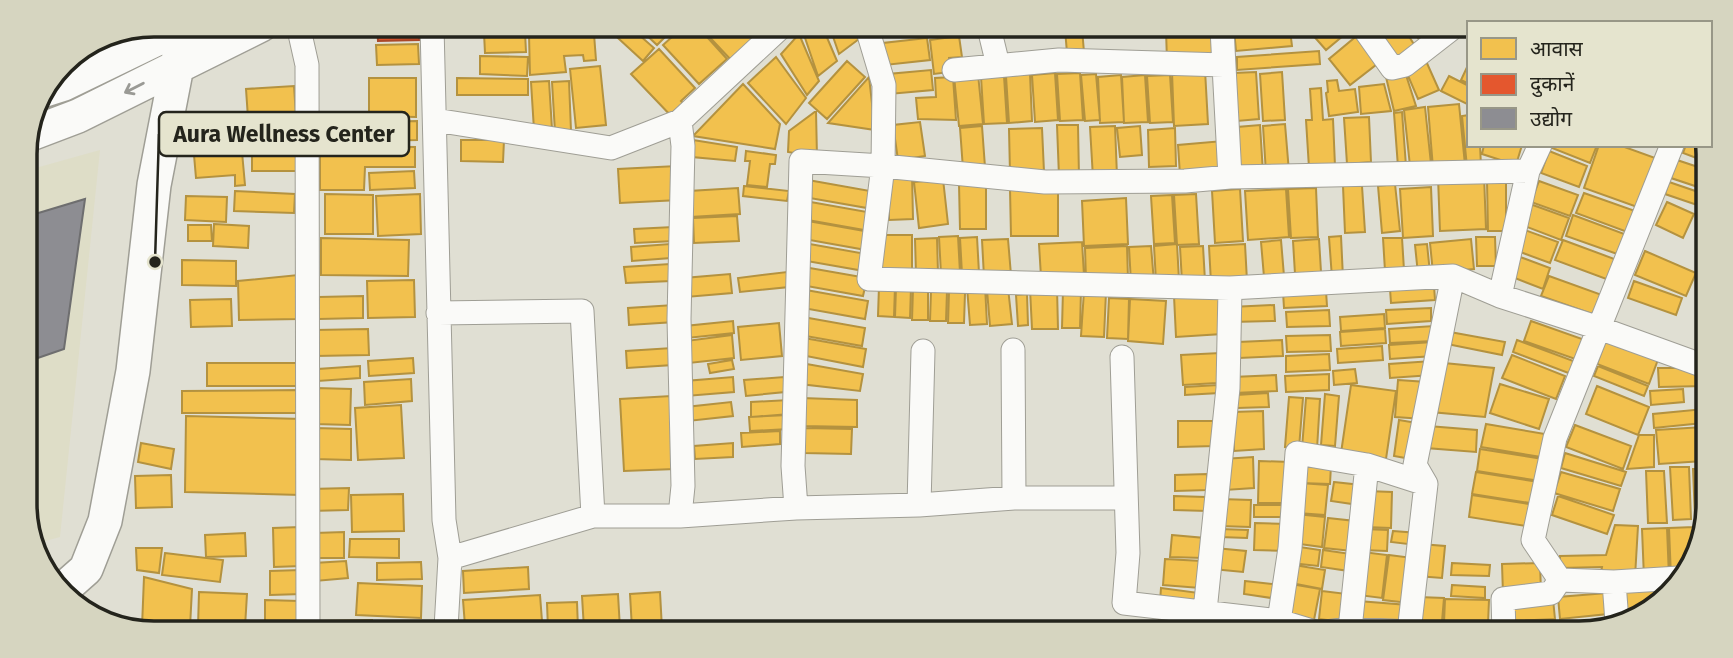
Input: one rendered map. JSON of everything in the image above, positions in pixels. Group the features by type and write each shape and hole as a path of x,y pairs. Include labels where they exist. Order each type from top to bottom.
{"main road":[{"path":"59,86 161,37"},
{"path":"69,584 86,569 105,521 133,371 154,185 183,37"},
{"path":"40,131 78,116 237,37"}],"street":[{"path":"301,37 307,65 307,621"},
{"path":"432,37 444,520 450,558 446,621"},
{"path":"435,120 611,148 680,121 771,37"},
{"path":"870,37 884,85 883,166 869,279 1230,288 1453,276 1500,296 1696,363"},
{"path":"991,37 998,65"},
{"path":"1222,37 1230,177"},
{"path":"1370,37 1392,68 1405,65 1441,37"},
{"path":"954,70 1059,60 1224,65"},
{"path":"680,121 683,146 679,319 683,486 680,516"},
{"path":"1500,296 1528,171 1539,147"},
{"path":"1560,580 1533,540 1556,438 1671,147"},
{"path":"796,508 793,466 801,161 1045,182 1185,181 1230,177 1528,171"},
{"path":"1411,621 1426,484 1415,465 1453,276"},
{"path":"1205,611 1228,388 1230,288"},
{"path":"438,313 582,311 593,516"},
{"path":"1013,350 1014,498"},
{"path":"919,505 923,351"},
{"path":"1122,357 1128,553 1124,603 1279,621 1290,548 1297,453 1367,465 1426,484"},
{"path":"1351,621 1367,465"},
{"path":"450,558 593,516 680,516 1014,498 1126,498"},
{"path":"1560,580 1614,582 1669,579"},
{"path":"1504,621 1503,599 1551,593 1560,580"},
{"path":"1614,582 1616,615"}],"shaded area":[{"path":"100,150 60,537 43,542 37,504 37,168"}],"building: आवास":[{"path":"484,37 525,37 526,52 485,53"},
{"path":"529,37 594,37 596,60 584,61 583,55 564,56 566,72 530,75"},
{"path":"617,37 641,37 654,48 643,61"},
{"path":"649,37 665,37 657,45"},
{"path":"672,37 707,37 727,59 699,84 663,45"},
{"path":"709,37 758,37 732,61"},
{"path":"796,37 800,37 819,81 807,95 781,54"},
{"path":"805,37 827,37 837,61 818,76"},
{"path":"833,37 858,37 859,39 839,54"},
{"path":"959,37 962,57 949,58 950,72 934,74 930,40"},
{"path":"1066,37 1083,37 1084,52 1067,53"},
{"path":"1166,37 1216,37 1217,58 1167,61"},
{"path":"1235,37 1291,37 1292,46 1236,51"},
{"path":"1315,37 1342,37 1326,50"},
{"path":"1355,37 1361,37 1381,61 1350,85 1329,59"},
{"path":"1379,37 1409,37 1415,46 1392,60"},
{"path":"1417,37 1437,37 1425,47"},
{"path":"927,38 930,60 885,65 883,43"},
{"path":"418,44 419,64 377,65 376,45"},
{"path":"659,49 695,88 681,101 688,108 675,120 631,74"},
{"path":"1319,51 1320,64 1237,70 1237,57"},
{"path":"480,56 528,57 527,76 480,74"},
{"path":"776,57 806,98 786,124 748,83"},
{"path":"847,61 865,77 827,119 809,103"},
{"path":"1426,61 1439,90 1418,99 1406,71"},
{"path":"600,66 606,125 576,128 570,69"},
{"path":"1467,67 1467,83 1461,80"},
{"path":"931,70 933,90 889,94 888,74"},
{"path":"1205,70 1208,124 1174,126 1172,72"},
{"path":"1256,72 1259,119 1237,121 1234,73"},
{"path":"1282,72 1285,120 1263,121 1260,74"},
{"path":"1405,72 1416,106 1394,111 1386,77"},
{"path":"1055,73 1058,120 1035,122 1032,75"},
{"path":"1080,73 1083,120 1060,121 1057,74"},
{"path":"978,74 983,124 959,126 954,76"},
{"path":"1030,74 1032,121 1009,123 1006,76"},
{"path":"1096,74 1100,120 1085,121 1081,75"},
{"path":"1121,75 1124,122 1100,123 1098,77"},
{"path":"1145,75 1148,122 1124,123 1122,77"},
{"path":"1170,75 1173,122 1150,123 1147,76"},
{"path":"1004,76 1007,123 984,124 981,77"},
{"path":"1449,76 1467,85 1467,104 1441,91"},
{"path":"869,77 875,130 828,123"},
{"path":"953,77 956,120 918,119 916,98 936,97 935,78"},
{"path":"369,78 416,78 416,117 369,116"},
{"path":"457,78 528,79 528,95 457,95"},
{"path":"1337,80 1339,91 1355,89 1358,112 1329,116 1327,81"},
{"path":"549,81 552,129 534,130 531,82"},
{"path":"569,81 571,131 555,132 552,82"},
{"path":"743,84 780,124 775,149 693,136"},
{"path":"1384,84 1391,111 1361,114 1359,87"},
{"path":"294,86 296,116 261,118 262,147 250,147 246,89"},
{"path":"1321,88 1323,120 1333,119 1335,166 1309,168 1306,120 1312,120 1310,89"},
{"path":"1459,104 1465,165 1433,168 1428,107"},
{"path":"1425,107 1431,164 1410,166 1404,110"},
{"path":"816,111 817,157 788,152 789,131"},
{"path":"1402,112 1406,166 1398,167 1394,113"},
{"path":"1467,115 1467,147 1480,147 1481,166 1467,167 1462,116"},
{"path":"1369,117 1371,162 1347,164 1344,118"},
{"path":"417,121 417,140 376,141 375,122"},
{"path":"920,122 925,156 898,160 893,125"},
{"path":"1285,124 1289,172 1266,173 1263,126"},
{"path":"1057,125 1078,125 1079,177 1059,177"},
{"path":"1260,125 1263,173 1240,174 1237,127"},
{"path":"982,126 985,167 963,169 960,128"},
{"path":"1115,126 1117,176 1093,178 1090,127"},
{"path":"1140,126 1142,155 1120,157 1117,128"},
{"path":"1042,128 1044,172 1010,173 1009,129"},
{"path":"1175,128 1176,166 1149,167 1148,130"},
{"path":"461,140 504,140 503,162 461,161"},
{"path":"693,140 737,147 735,161 692,157"},
{"path":"1223,141 1226,171 1180,175 1178,145"},
{"path":"354,146 415,147 415,167 365,167 364,190 320,190 320,149 354,149"},
{"path":"1484,147 1521,147 1516,165 1482,154"},
{"path":"1552,147 1596,147 1590,163"},
{"path":"1598,147 1625,147 1658,159 1640,208 1584,188"},
{"path":"1685,147 1696,147 1696,158 1683,153"},
{"path":"301,150 301,171 252,171 252,151"},
{"path":"746,151 776,155 775,164 770,164 767,187 747,185 750,161 745,161"},
{"path":"1549,151 1587,166 1579,187 1541,173"},
{"path":"242,152 245,185 235,186 235,175 196,178 194,155"},
{"path":"1677,160 1696,166 1696,186 1671,178"},
{"path":"677,166 679,200 620,203 618,169"},
{"path":"414,171 415,188 370,190 369,173"},
{"path":"912,174 913,219 889,220 889,175"},
{"path":"1484,175 1486,229 1440,231 1438,177"},
{"path":"943,179 948,224 919,228 914,182"},
{"path":"808,180 870,191 867,208 804,197"},
{"path":"1487,181 1506,181 1506,231 1488,231"},
{"path":"1539,181 1578,195 1570,216 1531,202"},
{"path":"1669,182 1696,191 1696,205 1665,194"},
{"path":"986,183 986,229 960,229 959,184"},
{"path":"1395,184 1400,231 1382,233 1378,186"},
{"path":"744,186 789,191 787,201 743,196"},
{"path":"1343,186 1362,186 1365,232 1345,233"},
{"path":"1431,187 1433,236 1403,238 1400,189"},
{"path":"738,188 740,214 690,217 689,191"},
{"path":"1316,188 1318,237 1291,238 1288,189"},
{"path":"1010,189 1058,189 1058,236 1011,236"},
{"path":"1240,189 1243,241 1215,243 1212,191"},
{"path":"1286,189 1289,237 1248,240 1245,191"},
{"path":"235,191 295,194 294,213 234,211"},
{"path":"1584,193 1638,212 1630,233 1576,213"},
{"path":"325,194 373,195 373,234 325,234"},
{"path":"420,194 421,234 378,236 376,196"},
{"path":"1196,194 1199,244 1177,245 1174,195"},
{"path":"1172,195 1175,243 1154,244 1151,196"},
{"path":"186,196 227,197 226,222 185,220"},
{"path":"1126,198 1128,244 1084,246 1082,201"},
{"path":"805,201 867,212 864,230 802,219"},
{"path":"1667,202 1694,214 1683,238 1656,225"},
{"path":"1530,204 1569,218 1561,240 1522,225"},
{"path":"1573,215 1627,235 1620,255 1566,236"},
{"path":"737,216 739,241 694,243 693,218"},
{"path":"808,221 870,232 866,250 804,239"},
{"path":"214,224 249,226 248,248 213,246"},
{"path":"188,225 211,225 212,241 188,241"},
{"path":"673,227 674,241 635,243 634,229"},
{"path":"1519,228 1558,242 1550,263 1512,249"},
{"path":"877,235 912,235 912,273 877,273"},
{"path":"958,236 960,273 941,274 939,237"},
{"path":"1341,236 1343,278 1332,278 1329,237"},
{"path":"977,237 979,273 962,274 960,238"},
{"path":"1476,237 1495,237 1496,266 1477,266"},
{"path":"321,238 409,240 408,276 321,275"},
{"path":"937,238 938,273 916,274 915,239"},
{"path":"1383,238 1402,238 1404,270 1385,271"},
{"path":"1008,239 1011,275 984,277 982,240"},
{"path":"1319,239 1321,272 1295,274 1293,241"},
{"path":"1471,239 1474,269 1433,273 1430,243"},
{"path":"1281,240 1284,276 1264,277 1261,242"},
{"path":"1563,240 1617,260 1609,280 1555,260"},
{"path":"1082,242 1084,275 1041,277 1039,244"},
{"path":"804,243 866,254 864,271 801,260"},
{"path":"670,244 671,258 632,261 631,247"},
{"path":"1177,244 1179,280 1156,281 1154,246"},
{"path":"1245,244 1247,281 1211,283 1209,246"},
{"path":"1427,244 1430,273 1418,274 1415,245"},
{"path":"1127,246 1128,279 1086,280 1085,248"},
{"path":"1151,246 1154,282 1131,283 1129,247"},
{"path":"1203,246 1205,281 1182,282 1180,247"},
{"path":"1645,251 1696,273 1686,296 1635,275"},
{"path":"1512,254 1550,268 1543,289 1507,275"},
{"path":"182,260 236,261 236,286 182,285"},
{"path":"670,264 671,281 626,283 624,267"},
{"path":"804,267 867,278 863,296 801,285"},
{"path":"787,272 789,287 740,292 738,278"},
{"path":"730,274 732,293 686,297 684,278"},
{"path":"298,275 299,319 239,320 238,281"},
{"path":"1549,276 1602,295 1595,315 1541,296"},
{"path":"414,280 415,317 368,318 367,281"},
{"path":"1634,281 1682,298 1676,315 1628,298"},
{"path":"879,286 895,286 894,317 878,316"},
{"path":"985,286 987,324 970,325 967,287"},
{"path":"1434,286 1435,300 1391,303 1390,289"},
{"path":"896,287 911,287 910,318 895,317"},
{"path":"1008,288 1012,324 990,326 987,290"},
{"path":"1057,288 1058,329 1032,329 1030,289"},
{"path":"913,289 928,290 928,320 912,320"},
{"path":"806,290 868,301 865,319 803,308"},
{"path":"1063,290 1081,290 1080,328 1062,328"},
{"path":"931,291 947,291 946,321 930,321"},
{"path":"1084,291 1106,292 1104,337 1081,336"},
{"path":"1326,291 1327,306 1284,308 1283,292"},
{"path":"949,292 965,293 964,323 948,323"},
{"path":"1027,294 1028,325 1018,326 1016,295"},
{"path":"1220,294 1222,334 1176,337 1174,296"},
{"path":"363,296 363,318 319,319 319,297"},
{"path":"1109,298 1129,299 1128,339 1107,338"},
{"path":"231,299 232,326 191,327 190,300"},
{"path":"1130,299 1166,301 1163,344 1128,341"},
{"path":"674,305 675,322 629,325 628,308"},
{"path":"1274,305 1275,321 1232,322 1231,307"},
{"path":"1431,308 1431,321 1387,324 1386,310"},
{"path":"1329,310 1330,326 1287,327 1286,312"},
{"path":"1384,314 1385,328 1341,331 1340,317"},
{"path":"803,317 865,328 862,346 800,335"},
{"path":"733,321 734,333 687,338 685,326"},
{"path":"1531,321 1585,340 1578,360 1524,341"},
{"path":"779,323 782,356 741,360 738,327"},
{"path":"1434,326 1434,341 1390,343 1389,329"},
{"path":"368,329 369,355 315,356 315,330"},
{"path":"1385,329 1386,343 1341,346 1340,332"},
{"path":"1450,332 1505,342 1502,355 1447,344"},
{"path":"1608,334 1660,354 1649,384 1597,364"},
{"path":"732,335 734,358 689,363 686,341"},
{"path":"1330,335 1331,351 1287,352 1286,336"},
{"path":"804,338 866,349 863,367 801,355"},
{"path":"1282,340 1283,356 1239,358 1238,342"},
{"path":"1517,340 1576,362 1571,374 1513,352"},
{"path":"1433,342 1434,356 1390,359 1389,345"},
{"path":"1382,346 1383,360 1338,363 1337,349"},
{"path":"672,348 673,365 627,368 626,351"},
{"path":"1220,353 1217,383 1183,385 1181,355"},
{"path":"1329,354 1330,370 1286,372 1286,356"},
{"path":"1512,355 1565,376 1556,399 1502,378"},
{"path":"413,358 414,373 369,376 368,361"},
{"path":"732,360 734,369 710,373 708,364"},
{"path":"1432,361 1432,375 1390,378 1389,364"},
{"path":"207,363 302,363 302,386 207,386"},
{"path":"801,363 863,374 860,391 800,384"},
{"path":"1444,363 1494,368 1485,417 1431,412"},
{"path":"360,366 360,378 318,381 318,369"},
{"path":"1598,366 1648,386 1644,396 1594,376"},
{"path":"1658,368 1696,368 1696,386 1659,387"},
{"path":"1355,369 1357,383 1334,385 1333,371"},
{"path":"1329,374 1329,390 1286,392 1285,376"},
{"path":"1276,375 1277,391 1234,393 1233,377"},
{"path":"733,377 734,392 686,396 685,381"},
{"path":"784,377 785,392 746,396 744,380"},
{"path":"411,379 412,401 365,405 364,382"},
{"path":"1398,380 1427,382 1424,419 1395,417"},
{"path":"1500,384 1549,399 1539,429 1490,413"},
{"path":"1218,385 1219,393 1185,395 1185,387"},
{"path":"1351,385 1396,391 1386,459 1341,453"},
{"path":"1597,386 1649,407 1638,435 1586,414"},
{"path":"316,388 351,389 350,425 315,424"},
{"path":"1683,389 1684,402 1651,405 1650,391"},
{"path":"302,390 302,413 182,413 182,391"},
{"path":"1268,393 1269,407 1237,408 1236,395"},
{"path":"1325,394 1339,396 1335,446 1321,445"},
{"path":"671,396 675,469 624,471 620,399"},
{"path":"1289,397 1303,398 1299,448 1285,447"},
{"path":"802,398 857,400 857,427 801,426"},
{"path":"1306,398 1320,399 1317,449 1302,448"},
{"path":"789,400 790,414 751,417 751,402"},
{"path":"731,402 733,416 688,421 686,407"},
{"path":"401,405 404,458 358,460 355,408"},
{"path":"1696,410 1696,424 1654,428 1653,414"},
{"path":"1263,411 1264,449 1234,451 1233,412"},
{"path":"788,415 789,429 750,431 749,417"},
{"path":"186,416 303,419 301,495 185,492"},
{"path":"1399,420 1417,423 1411,459 1394,456"},
{"path":"1178,421 1213,421 1214,446 1178,447"},
{"path":"1486,424 1545,434 1541,457 1481,447"},
{"path":"1575,425 1631,446 1623,469 1566,447"},
{"path":"1428,426 1477,430 1476,452 1426,448"},
{"path":"1696,427 1696,461 1659,464 1656,430"},
{"path":"315,428 351,429 351,460 315,459"},
{"path":"805,428 852,429 851,454 804,453"},
{"path":"780,431 780,444 742,447 741,433"},
{"path":"1639,435 1654,435 1654,467 1627,469"},
{"path":"141,443 174,449 171,469 138,462"},
{"path":"733,443 733,457 695,459 694,446"},
{"path":"1480,449 1543,459 1540,481 1477,471"},
{"path":"1565,453 1626,472 1621,486 1561,468"},
{"path":"1253,457 1254,488 1225,490 1223,459"},
{"path":"1259,461 1290,462 1289,503 1258,503"},
{"path":"1301,463 1331,465 1330,484 1300,483"},
{"path":"1670,467 1689,467 1691,519 1673,520"},
{"path":"1693,469 1696,469 1695,516"},
{"path":"1646,471 1664,471 1667,523 1648,523"},
{"path":"1476,472 1539,482 1536,504 1472,494"},
{"path":"1561,472 1620,489 1613,511 1554,493"},
{"path":"1207,474 1208,490 1175,491 1175,475"},
{"path":"171,475 172,507 136,508 135,476"},
{"path":"1334,482 1361,485 1359,505 1331,501"},
{"path":"1300,483 1328,485 1325,515 1297,513"},
{"path":"349,488 348,510 310,511 310,489"},
{"path":"1367,491 1392,492 1391,528 1365,527"},
{"path":"403,494 404,531 352,532 351,495"},
{"path":"1472,495 1535,505 1532,527 1469,517"},
{"path":"1174,496 1206,497 1207,511 1174,510"},
{"path":"1558,496 1614,515 1607,534 1552,515"},
{"path":"1220,499 1251,500 1250,527 1219,526"},
{"path":"1254,505 1290,505 1290,517 1254,517"},
{"path":"1296,514 1325,517 1322,547 1292,543"},
{"path":"1328,518 1355,521 1352,551 1324,548"},
{"path":"1255,523 1288,524 1287,551 1254,550"},
{"path":"1615,525 1638,526 1635,577 1601,573 1602,567 1560,568 1560,556 1606,555"},
{"path":"300,527 301,566 274,567 273,528"},
{"path":"1694,527 1684,556 1671,576 1669,528"},
{"path":"1667,528 1669,577 1644,578 1642,529"},
{"path":"1220,529 1248,530 1247,538 1220,537"},
{"path":"1363,529 1388,530 1387,551 1362,550"},
{"path":"1393,531 1418,533 1416,545 1391,542"},
{"path":"344,532 344,558 315,558 315,533"},
{"path":"245,533 246,556 206,557 205,535"},
{"path":"1172,535 1205,538 1203,558 1170,557"},
{"path":"350,539 399,539 399,558 349,557"},
{"path":"1420,544 1445,546 1442,578 1417,576"},
{"path":"1293,546 1320,550 1318,566 1291,563"},
{"path":"136,548 162,548 159,573 137,570"},
{"path":"1215,548 1246,551 1243,572 1213,569"},
{"path":"1323,550 1351,554 1349,571 1321,567"},
{"path":"1363,552 1387,555 1382,598 1358,595"},
{"path":"165,553 223,560 220,582 162,575"},
{"path":"1389,555 1413,558 1409,603 1383,600"},
{"path":"1165,559 1202,561 1200,588 1163,585"},
{"path":"346,561 348,578 315,581 314,563"},
{"path":"421,562 422,579 377,580 377,563"},
{"path":"1452,563 1490,565 1489,576 1451,575"},
{"path":"1540,563 1541,593 1503,594 1502,564"},
{"path":"1294,565 1325,570 1322,589 1291,583"},
{"path":"528,567 529,589 464,593 463,571"},
{"path":"301,570 302,594 270,595 270,571"},
{"path":"144,577 192,589 190,621 142,620"},
{"path":"1245,581 1280,585 1278,599 1244,594"},
{"path":"358,583 422,586 421,618 356,615"},
{"path":"1291,584 1320,589 1314,621 1284,620"},
{"path":"1452,585 1485,587 1485,598 1451,596"},
{"path":"1161,588 1199,593 1197,605 1160,602"},
{"path":"1659,589 1638,606 1623,612 1621,591"},
{"path":"1322,591 1347,594 1343,621 1319,619"},
{"path":"199,592 247,594 245,621 198,621"},
{"path":"660,592 662,621 632,621 630,594"},
{"path":"1607,593 1608,614 1560,619 1558,597"},
{"path":"618,594 620,621 584,621 582,596"},
{"path":"540,595 542,621 465,621 463,600"},
{"path":"1418,597 1444,598 1442,621 1417,621"},
{"path":"1445,599 1489,600 1488,621 1444,621"},
{"path":"1553,599 1555,619 1513,621 1512,602"},
{"path":"265,600 299,601 299,621 265,621"},
{"path":"1358,601 1408,605 1406,621 1356,621"},
{"path":"577,602 578,621 548,621 547,603"},
{"path":"1159,616 1191,617 1191,621 1159,621"}],"building: दुकानें":[{"path":"378,37 419,37 419,40 378,41"}],"building: उद्योग":[{"path":"85,199 64,349 37,358 37,213"}],"place":[{"name":"Aura Wellness Center","path":"155,262"}]}
